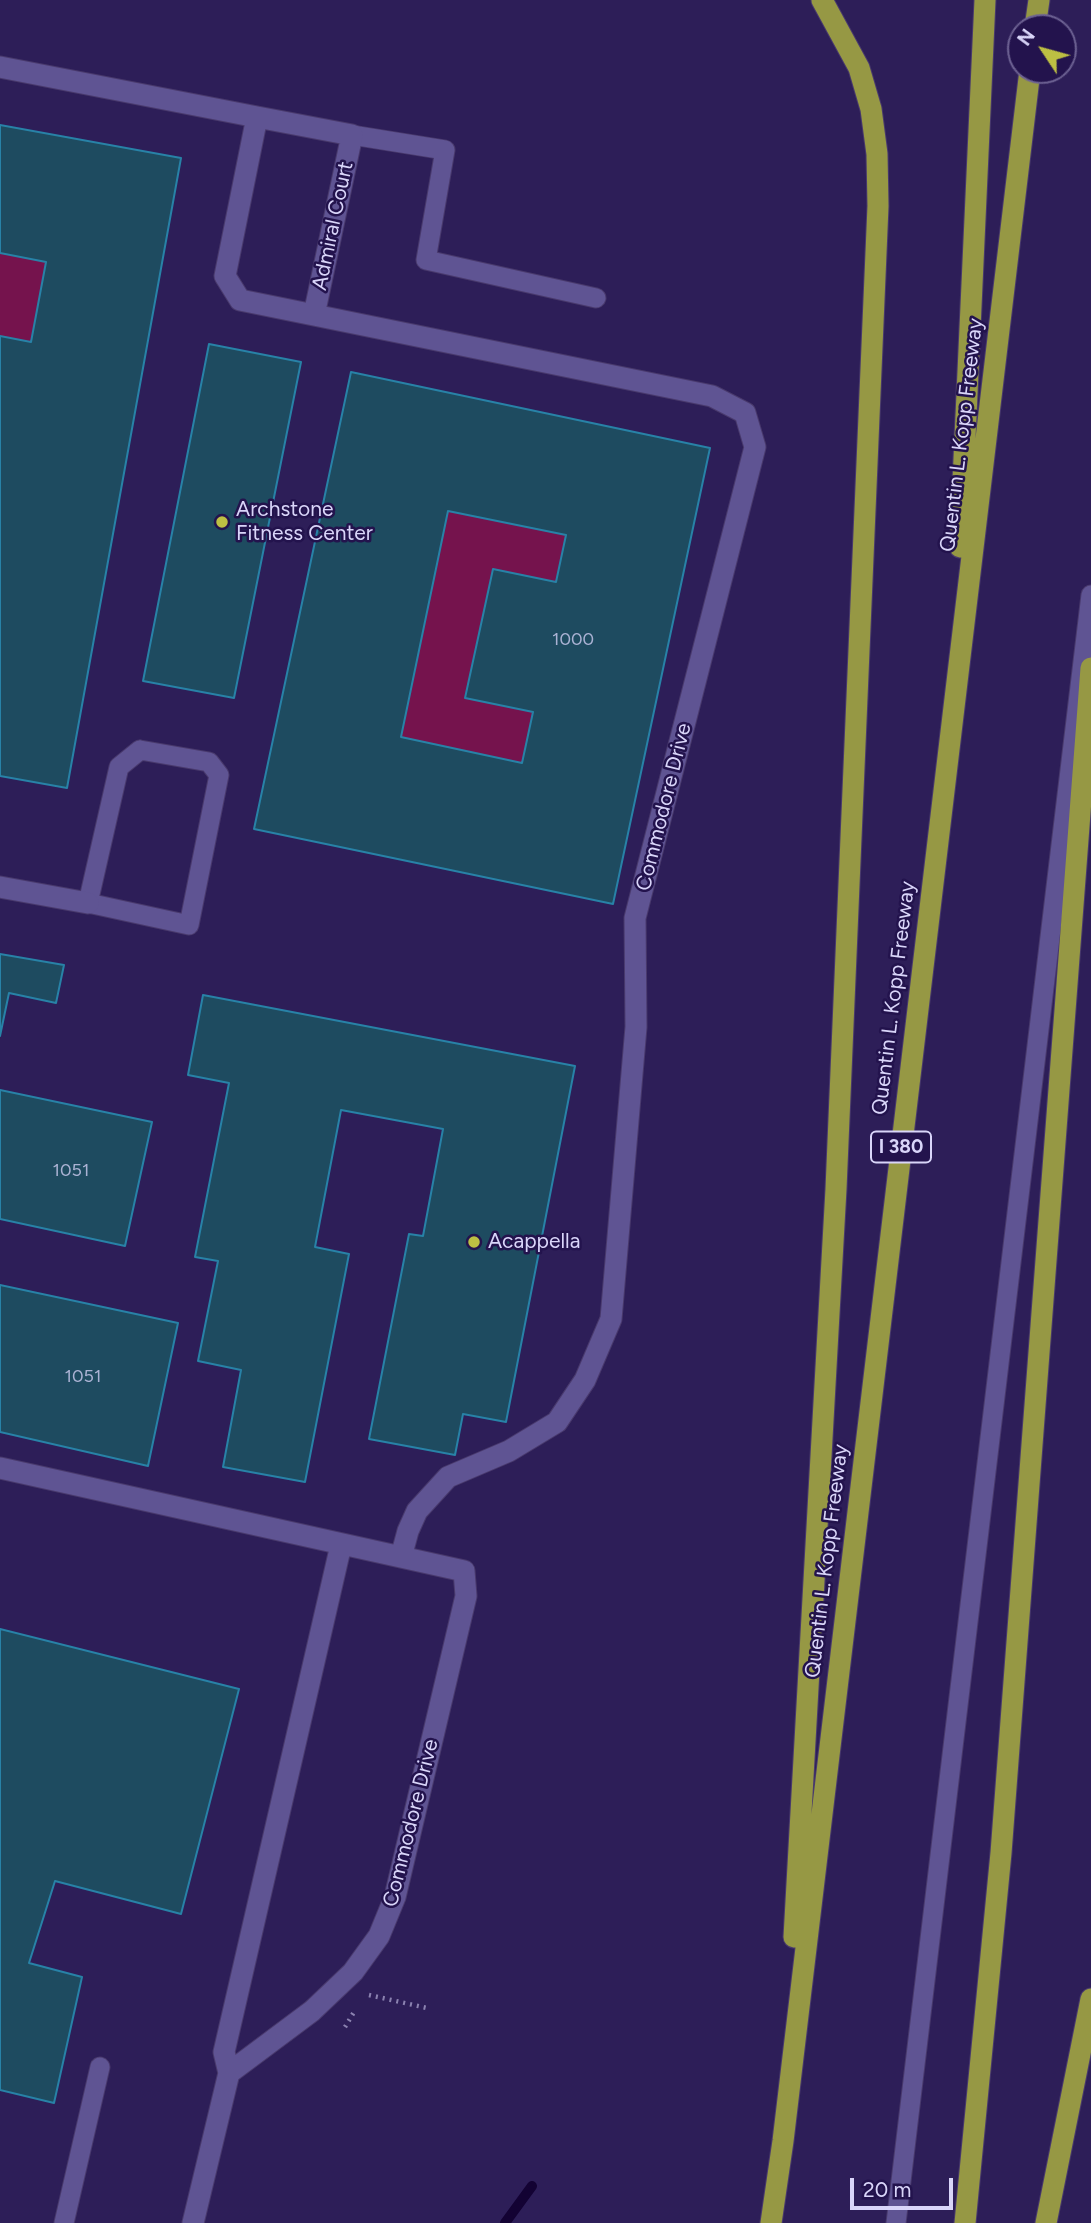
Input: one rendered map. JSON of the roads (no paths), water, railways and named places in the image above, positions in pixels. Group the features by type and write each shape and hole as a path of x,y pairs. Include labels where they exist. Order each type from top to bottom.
{"highway":[{"path":"783,2141 836,1189 878,205 877,154 871,108 859,68 822,0"},
{"path":"952,715 985,0"},
{"name":"Quentin L. Kopp Freeway","path":"771,2223 783,2141 1028,84"},
{"path":"965,2223 1003,1826 1091,667"},
{"path":"1046,2223 1091,1999"}],"street":[{"name":"Admiral Court","path":"0,67 352,135 314,315 240,300 225,276 257,117"},
{"name":"Commodore Drive","path":"314,315 712,396 745,413 755,447 635,918 636,1027 611,1319 585,1380 557,1422 509,1451 448,1477 417,1511 401,1557"},
{"path":"0,887 88,903"},
{"name":"Commodore Drive","path":"0,1468 464,1571 466,1596 463,1609 395,1897 379,1936 354,1972 312,2011 229,2073"},
{"path":"193,2223 229,2073 224,2052 341,1545"}],"lane":[{"path":"352,135 445,150 426,260 596,298"},
{"path":"896,2223 1091,595"},
{"path":"140,750 209,762 219,775 189,925 88,903 119,767 140,750"},
{"path":"64,2223 100,2067"},
{"path":"778,2223 783,2141"}],"waterway":[{"path":"505,2223 532,2186"}],"place":[{"name":"Archstone Fitness Center","path":"222,522"},
{"name":"Acappella","path":"474,1242"}]}
